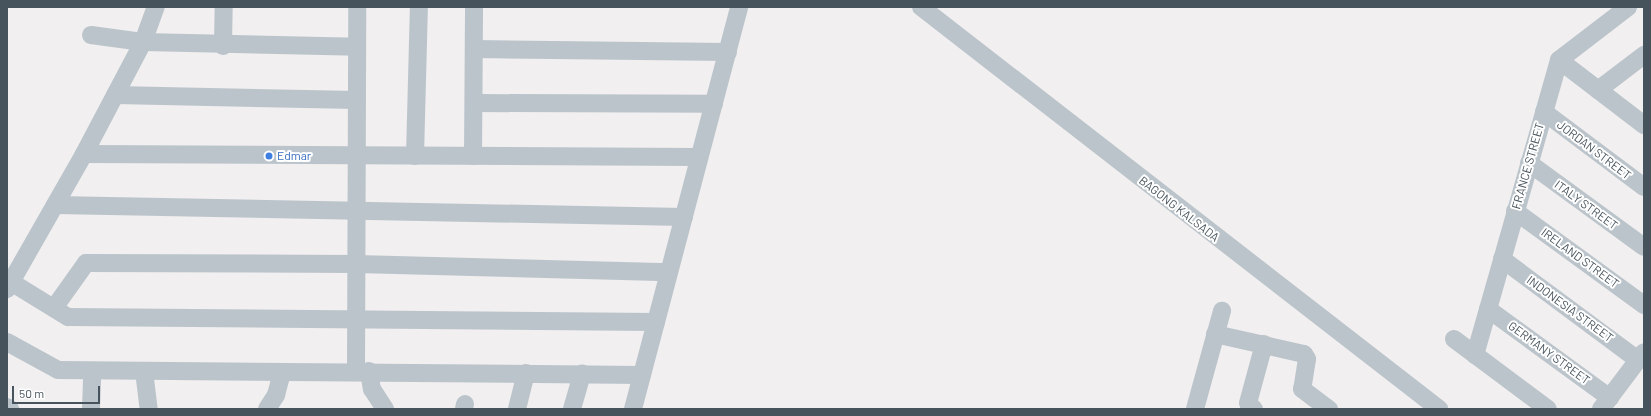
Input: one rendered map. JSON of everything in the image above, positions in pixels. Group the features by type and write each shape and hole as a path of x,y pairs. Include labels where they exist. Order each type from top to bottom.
{"street":[{"path":"156,7 143,42 84,154 9,285 54,308 68,317 356,318 656,322"},
{"path":"223,46 224,7"},
{"path":"357,7 356,318 363,371 372,389 385,409"},
{"path":"415,156 419,7"},
{"path":"473,156 474,7"},
{"path":"632,409 728,52 738,7"},
{"name":"BAGONG KALSADA","path":"921,7 1439,409"},
{"path":"1628,7 1558,60 1598,90 1641,119"},
{"path":"91,35 143,42 223,46 357,47"},
{"path":"474,49 728,52"},
{"path":"1598,90 1644,55"},
{"name":"FRANCE STREET","path":"1476,355 1558,60"},
{"path":"115,95 357,100"},
{"path":"474,103 714,104"},
{"name":"JORDAN STREET","path":"1544,112 1644,187"},
{"path":"84,154 699,157"},
{"name":"ITALY STREET","path":"1529,163 1644,247"},
{"path":"55,205 684,217"},
{"name":"IRELAND STREET","path":"1515,211 1644,305"},
{"name":"INDONESIA STREET","path":"1502,259 1641,356"},
{"path":"54,308 86,263 357,264 669,272"},
{"name":"GERMANY STREET","path":"1488,309 1605,403"},
{"path":"1195,409 1222,311"},
{"path":"1216,334 1304,354 1307,359 1302,389 1329,409"},
{"path":"1454,339 1548,409"},
{"path":"7,342 58,370 282,373 363,371 642,375"},
{"path":"1254,409 1248,403 1264,344"},
{"path":"1605,403 1641,356"},
{"path":"91,409 92,370"},
{"path":"144,371 149,409"},
{"path":"267,409 276,395 282,373"},
{"path":"517,409 526,373"},
{"path":"572,409 582,373"}],"place":[{"name":"Edmar","path":"269,156"}]}
